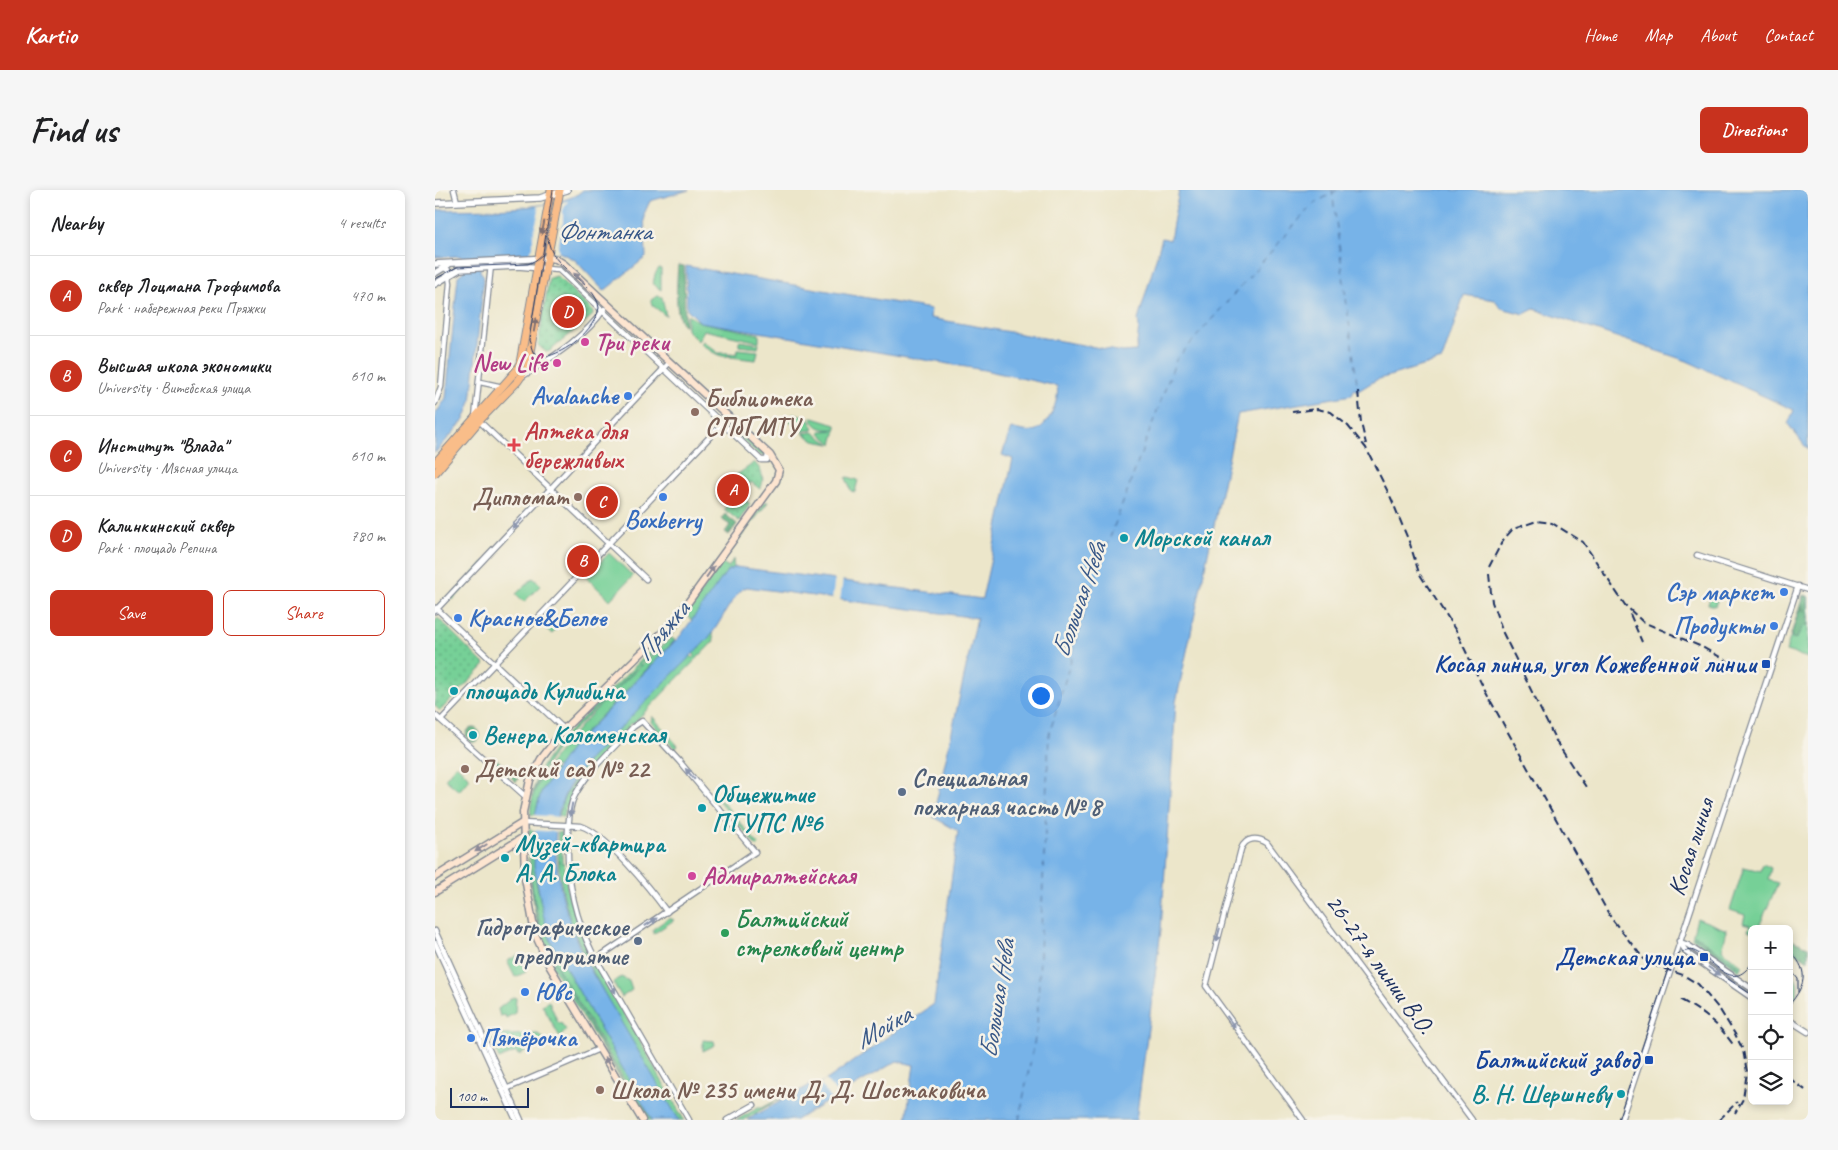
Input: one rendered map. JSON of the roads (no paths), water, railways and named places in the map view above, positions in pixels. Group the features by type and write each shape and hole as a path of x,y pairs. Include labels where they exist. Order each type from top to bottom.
{"main road":[{"path":"435,463 520,374 529,360 560,192"},
{"path":"520,374 538,255 550,197"},
{"path":"549,255 564,264 768,452 775,460 779,470 776,481 676,619 564,729 541,759 530,780 526,797 522,838 527,890 535,934 549,967 641,1120"},
{"path":"505,389 509,380 520,374"},
{"path":"435,473 477,419"},
{"path":"435,877 522,823"},
{"path":"435,892 522,838"}],"street":[{"path":"453,190 457,202"},
{"path":"435,203 550,197 567,190"},
{"path":"435,265 452,263 481,265 538,255 549,255"},
{"path":"435,273 452,263"},
{"path":"491,264 559,270 762,461 768,459 768,452"},
{"path":"491,264 477,419 647,579"},
{"path":"435,265 446,268 451,283 441,387 435,403"},
{"path":"435,284 463,265"},
{"path":"520,374 568,344 598,318 607,304"},
{"path":"626,335 626,330 632,328"},
{"path":"564,729 436,609 670,362"},
{"path":"682,387 689,380"},
{"path":"480,382 505,389"},
{"path":"441,720 722,424"},
{"path":"1697,555 1808,590"},
{"name":"Косая линия","path":"1621,1120 1798,586"},
{"path":"435,714 526,797"},
{"path":"596,959 755,852 644,722 637,723 586,779 573,800 569,825 567,865 580,925 596,959 689,1120"},
{"path":"522,823 569,825 590,829 606,843 667,912"},
{"name":"26-27-я линии В.О.","path":"1303,1120 1209,992 1205,982 1242,845 1253,839 1267,843 1472,1120"},
{"path":"435,930 505,1090 516,1120"},
{"path":"1679,942 1688,945 1748,986"},
{"path":"1679,942 1687,952 1748,995"},
{"path":"435,943 521,1120"},
{"path":"1793,1021 1808,1032"},
{"path":"505,1090 599,1049"},
{"path":"727,1120 754,1105"}],"water":[{"name":"Фонтанка","path":"583,190 689,190 650,201 644,214 646,257 604,291 575,260 559,252 482,256 480,271 484,276 471,402 464,420 435,453 435,415 446,398 458,276 463,272 464,259 460,256 435,257 435,210 535,206 572,197"},
{"name":"Большая Нева","path":"1179,190 1808,190 1808,450 1788,424 1794,410 1687,361 1534,309 1524,314 1501,308 1495,300 1464,295 1442,360 1376,380 1358,391 1354,389 1352,395 1238,414 1176,702 1161,930 1136,1120 906,1120 914,1065 897,1061 796,1120 747,1120 810,1085 817,1085 828,1079 934,1004 958,831 933,817 977,618 747,587 742,589 731,602 708,639 583,767 563,799 557,818 555,839 556,861 565,905 579,946 587,964 679,1120 652,1120 551,942 543,914 534,866 535,815 541,792 571,748 681,635 727,571 736,567 982,599 1013,459 1002,455 1011,428 1032,431 1042,426 1053,410 1058,391 1057,386 984,370 700,322 687,309 686,266 931,309 930,318 1123,352 1136,351 1138,320 1162,238 1170,240"}],"tram line":[{"path":"548,237 550,249 556,258 590,290 596,298 599,308 591,325 578,340 561,351 544,357 533,352 529,340 553,190"},
{"path":"435,279 457,267 528,264 543,254"},
{"path":"1618,1120 1671,960 1682,952 1691,950 1700,954 1729,975 1737,975 1748,968"},
{"path":"1793,955 1800,964 1803,976 1800,990 1793,1000"},
{"path":"1791,970 1798,979 1798,992"},
{"path":"1725,977 1748,992"}],"railway":[{"path":"1358,391 1361,423 1366,444"},
{"path":"1292,412 1317,409 1331,412 1348,426 1366,448 1391,498 1410,544 1419,573 1456,631 1484,689 1611,918 1650,964 1683,975 1698,984 1720,1010 1735,1034 1743,1050 1747,1072 1743,1099 1735,1113"},
{"path":"1489,567 1503,540 1513,529 1537,521 1552,523 1583,542 1625,605 1643,622 1702,647 1729,662"},
{"path":"1489,574 1492,602 1503,633 1557,743 1586,787"},
{"path":"1630,614 1642,642"},
{"path":"1681,1000 1711,1020 1734,1046"},
{"path":"1793,1081 1808,1092"},
{"path":"1719,1120 1737,1102"}],"place":[{"name":"Калинкинский сквер","path":"568,312"},
{"name":"Три реки","path":"585,342"},
{"name":"New Life","path":"557,363"},
{"name":"Avalanche","path":"628,396"},
{"name":"Библиотека СПбГМТУ","path":"695,412"},
{"name":"Аптека для бережливых","path":"514,445"},
{"name":"сквер Лоцмана Трофимова","path":"733,490"},
{"name":"Дипломат","path":"578,497"},
{"name":"Boxberry","path":"663,497"},
{"name":"Институт \"Влада\"","path":"602,502"},
{"name":"Морской канал","path":"1124,538"},
{"name":"Высшая школа экономики","path":"583,561"},
{"name":"Сэр маркет","path":"1784,592"},
{"name":"Красное&Белое","path":"458,618"},
{"name":"Продукты","path":"1774,626"},
{"name":"Косая линия, угол Кожевенной линии","path":"1766,664"},
{"name":"площадь Кулибина","path":"454,691"},
{"name":"Венера Коломенская","path":"473,735"},
{"name":"Детский сад № 22","path":"465,769"},
{"name":"Специальная пожарная часть № 8","path":"902,792"},
{"name":"Общежитие ПГУПС №6","path":"702,808"},
{"name":"Музей-квартира А. А. Блока","path":"505,858"},
{"name":"Адмиралтейская","path":"692,876"},
{"name":"Балтийский стрелковый центр","path":"725,933"},
{"name":"Гидрографическое предприятие","path":"638,941"},
{"name":"Детская улица","path":"1704,957"},
{"name":"Ювс","path":"525,992"},
{"name":"Пятёрочка","path":"471,1038"},
{"name":"Балтийский завод","path":"1649,1060"},
{"name":"Школа № 235 имени Д. Д. Шостаковича","path":"600,1090"},
{"name":"В. Н. Шершневу","path":"1621,1094"}],"water label":[{"name":"Пряжка","path":"662,631"},
{"name":"Мойка","path":"883,1027"}]}
